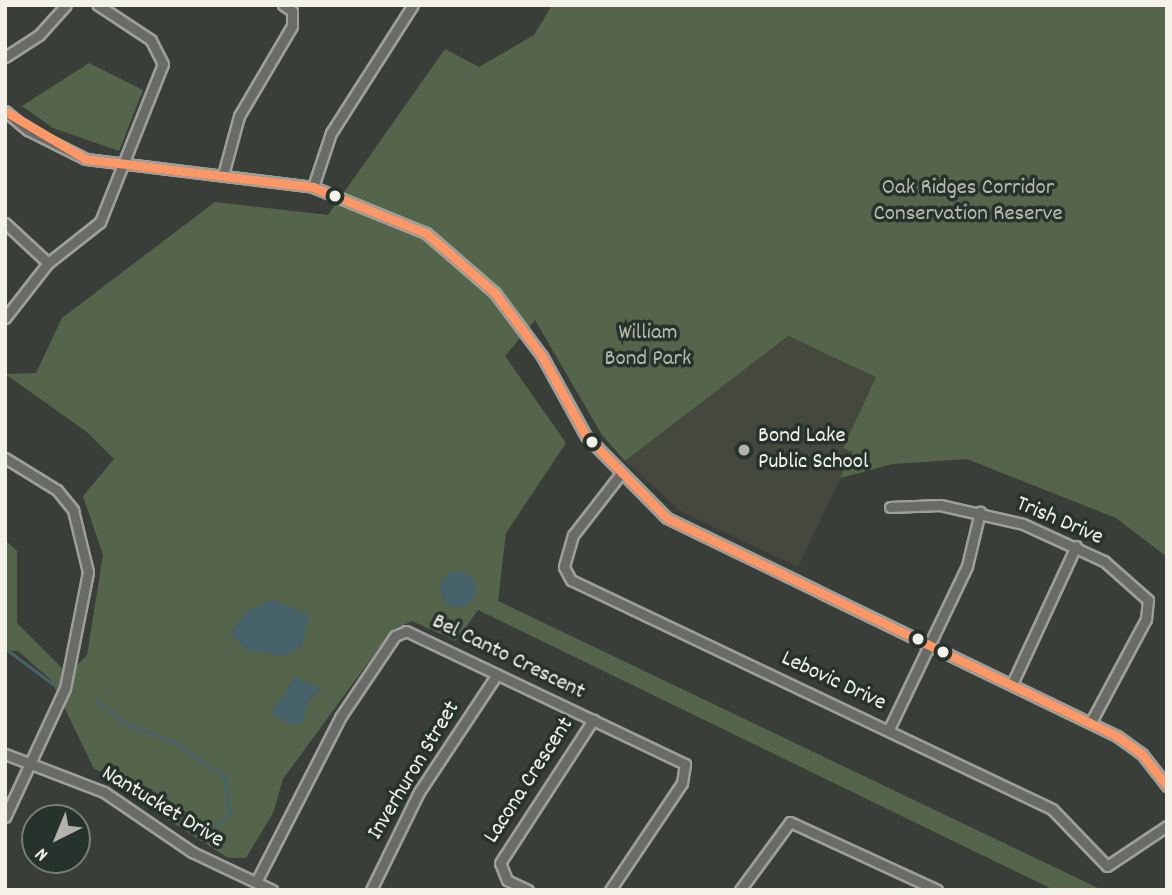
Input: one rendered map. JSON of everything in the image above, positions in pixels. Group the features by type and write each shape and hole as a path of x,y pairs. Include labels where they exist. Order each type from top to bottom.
{"street":[{"path":"5,57 39,36 66,5"},
{"path":"5,317 48,263 100,222 164,55 98,5"},
{"path":"223,175 239,116 292,26 292,11 283,5"},
{"path":"313,187 331,133 413,5"},
{"path":"5,111 56,147 122,168 223,175 313,187 393,215 470,267 516,319 586,436 619,476 667,518 1091,722 1142,754 1167,786"},
{"path":"5,223 48,263"},
{"path":"5,458 57,490 73,510 88,572 75,657 31,763 5,817"},
{"name":"Lebovic Drive","path":"619,476 573,535 564,567 571,580 889,729 1052,809 1107,866 1167,826"},
{"name":"Trish Drive","path":"890,508 980,512 1076,547 1104,561 1148,600 1149,609 1091,722"},
{"path":"889,729 967,566 980,512"},
{"path":"1012,684 1076,547"},
{"name":"Bel Canto Crescent","path":"256,882 309,771 395,636 411,632 680,759 688,770 610,890"},
{"name":"Inverhuron Street","path":"371,890 419,792 497,674"},
{"name":"Lacona Crescent","path":"528,890 506,880 500,863 593,720"},
{"name":"Nantucket Drive","path":"5,754 104,792 192,852 272,890"},
{"path":"740,890 790,821 937,890"}],"shaded area":[{"name":"Bond Lake Public School","path":"787,336 877,377 843,447 853,452 798,567 682,512 625,461"}],"green space":[{"name":"Oak Ridges Corridor Conservation Reserve","path":"552,5 1167,5 1167,557 1116,518 967,459 893,464 840,478 853,452 843,448 876,377 788,336 625,461 602,435 535,320 505,356 566,443 506,533 498,601 1102,890 1054,890 478,610 456,641 412,621 392,630 283,779 273,813 246,858 228,858 167,819 152,789 94,769 51,680 18,651 5,650 5,540 17,551 17,623 68,674 87,655 103,555 83,496 114,459 87,432 5,374 36,373 62,318 215,202 328,215 445,49 479,67 534,35"},
{"path":"89,63 143,90 119,151 53,128 22,106"}],"water":[{"path":"458,571 471,576 476,589 471,602 458,607 445,602 440,589 445,576"},
{"path":"273,599 309,615 302,646 283,656 248,650 230,634 245,612"},
{"path":"296,676 323,689 309,699 302,723 291,725 270,713"}],"waterway":[{"path":"5,648 53,684"},
{"path":"96,700 124,723 174,742 225,777 230,814 202,839"}],"transit line":[{"path":"5,111 86,159 313,187 426,233 495,293 542,356 586,436 667,518 1117,736 1142,754 1167,786"}],"place":[{"name":"Bond Lake Public School","path":"744,450"}],"park label":[{"name":"William Bond Park","path":"648,347"}]}
